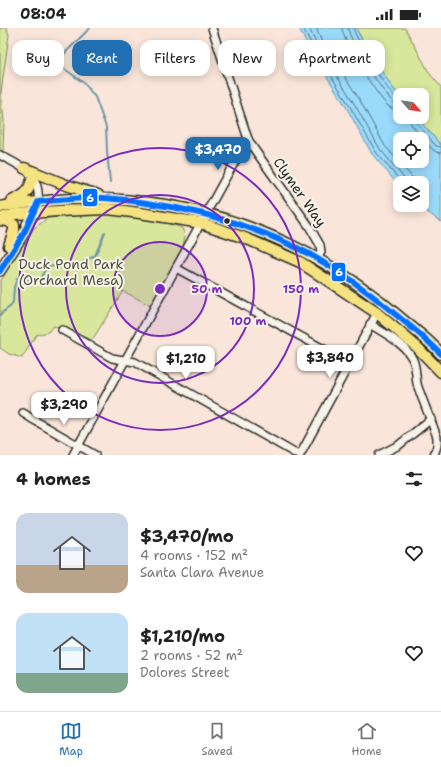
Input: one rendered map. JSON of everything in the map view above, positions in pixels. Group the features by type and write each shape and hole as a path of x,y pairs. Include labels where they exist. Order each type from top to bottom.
{"highway":[{"path":"24,168 66,185 113,199"},
{"path":"1,206 23,196 28,191 33,177"},
{"path":"1,206 16,203 87,198 113,199 176,207 207,213 248,227 301,249 334,268 378,298 441,354"},
{"path":"0,219 32,213 108,209 201,223 244,238 300,262 377,313 417,347 441,372"},
{"path":"0,219 8,221 14,225 9,246"},
{"path":"201,223 215,220 294,250 301,249"},
{"path":"300,262 309,260 368,298 378,298"},
{"path":"377,313 394,316 441,361"}],"main road":[{"path":"0,271 24,233 38,202"},
{"path":"0,260 19,231 27,224"}],"street":[{"name":"Clymer Way","path":"212,28 248,139 309,226 320,245 320,252 317,259"},
{"path":"73,455 225,178 248,139"},
{"path":"0,155 24,168 33,177 39,188 38,202"},
{"path":"176,268 349,363"},
{"path":"62,330 112,358 135,362 299,455 377,313"},
{"path":"370,324 395,340 413,360 418,386 437,437 437,446 434,455"},
{"path":"23,413 95,455"},
{"path":"380,455 399,445 431,419"}],"green space":[{"path":"0,28 7,28 9,35 1,92 4,121 3,152 0,151"},
{"path":"356,28 405,28 430,74 441,87 441,145 422,124 429,124 429,88 393,88 384,76 385,40 363,40"},
{"name":"Duck Pond Park (Orchard Mesa)","path":"116,214 171,224 182,228 185,236 182,252 151,306 123,291 92,340 53,326 48,332 36,335 22,358 9,354 0,348 0,282 34,228 48,218"}],"water":[{"path":"299,28 356,28 362,40 305,40"},
{"path":"326,76 385,76 393,88 393,124 422,124 441,145 441,222 427,212 429,212 429,176 393,176 393,179 372,154 345,105"}],"waterway":[{"path":"90,28 64,54 60,61 62,67 84,83 95,97 106,127 110,182"},
{"path":"0,316 13,303 14,287 17,279 40,279 47,266 75,266 95,256 105,232"}],"transit line":[{"name":"6","path":"0,271 24,233 38,202 80,198 101,198 168,206 210,216 252,229 292,245 311,255 344,275 375,298 419,333 441,354"}]}
